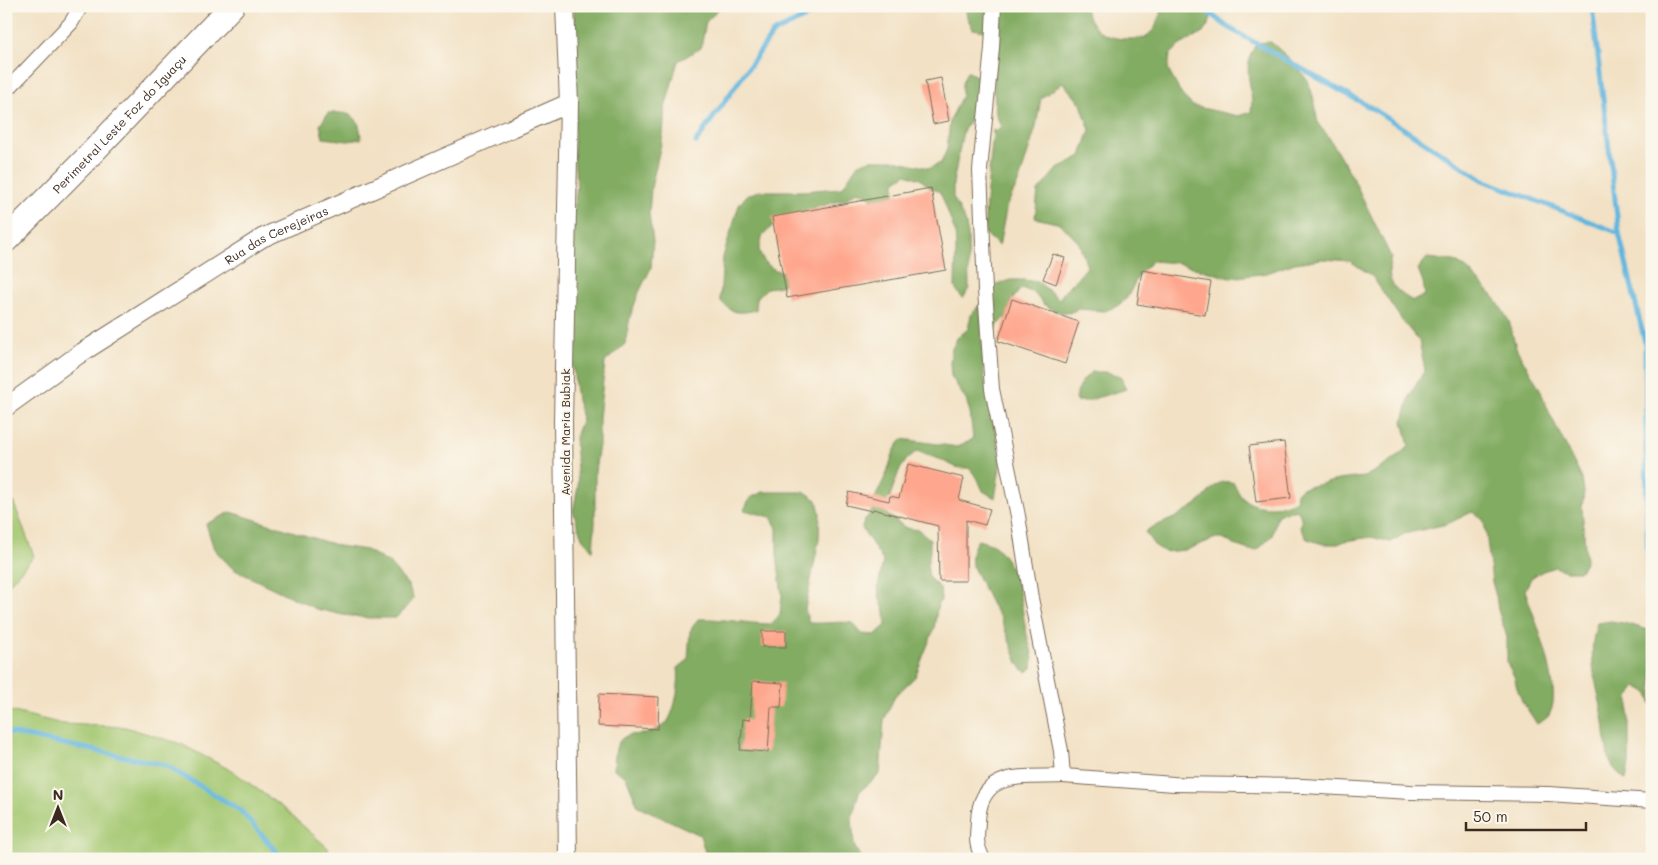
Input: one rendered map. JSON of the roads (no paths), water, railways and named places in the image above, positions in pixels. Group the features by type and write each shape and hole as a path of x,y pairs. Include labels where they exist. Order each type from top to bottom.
{"highway":[{"name":"Perimetral Leste Foz do Iguaçu","path":"6,240 86,160 232,6"}],"street":[{"path":"6,91 71,23 81,6"},
{"name":"Avenida Maria Bubiak","path":"565,6 569,103 563,422 568,859"},
{"path":"994,6 992,48 980,170 985,298 991,379 1061,751 1063,776"},
{"name":"Rua das Cerejeiras","path":"6,407 78,355 262,238 569,103"},
{"path":"983,859 976,846 978,813 985,793 994,784 1006,779 1063,776 1174,784 1303,786 1411,792 1549,794 1652,801"}],"waterway":[{"path":"696,142 773,33 828,6"},
{"path":"1200,6 1229,28 1375,110 1483,180 1619,233"},
{"path":"1592,6 1619,233 1645,343 1648,601 1652,634"},
{"path":"6,732 165,765 240,810 283,859"}]}
